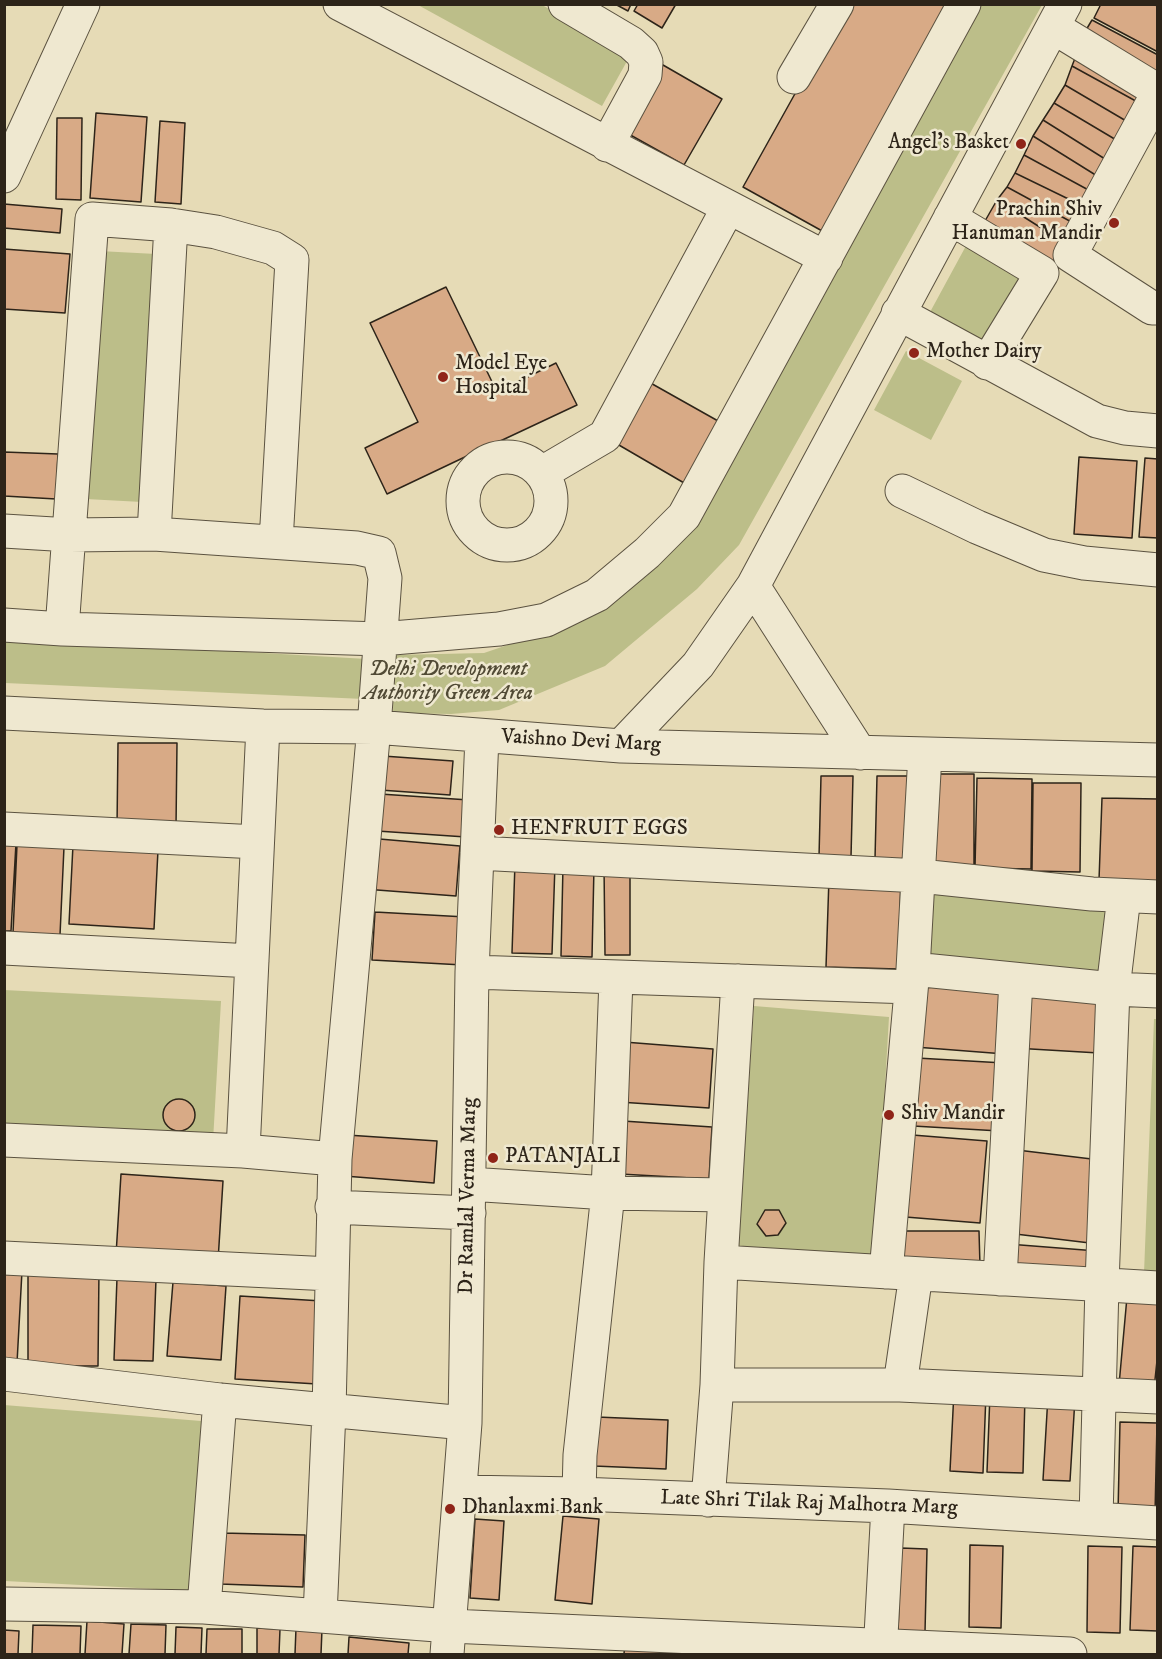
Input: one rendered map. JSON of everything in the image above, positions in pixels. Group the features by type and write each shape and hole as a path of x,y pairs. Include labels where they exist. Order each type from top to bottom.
{"street":[{"path":"4,176 83,4"},
{"path":"340,4 381,14 607,145 826,258"},
{"path":"566,4 631,43 642,53 646,62 645,75 607,145"},
{"path":"4,625 62,630 381,639 499,629 546,620 597,595 647,553 684,516 964,4"},
{"path":"794,77 826,8"},
{"path":"621,746 698,665 753,586 1059,16 1158,92 1070,255 1152,308 1158,308"},
{"path":"542,473 605,436 728,208"},
{"path":"950,218 1042,273 987,363"},
{"path":"62,630 92,219 171,225 216,232 273,248 292,260 276,542"},
{"path":"154,534 171,225"},
{"path":"898,314 1097,421 1125,428 1158,431"},
{"path":"902,491 977,527 1044,555 1084,563 1158,570"},
{"path":"4,531 70,535 154,534 357,548 379,553 385,578 381,639 334,1159 329,1411 320,1616"},
{"path":"753,586 860,753"},
{"name":"Vaishno Devi Marg","path":"4,712 263,726 374,727 621,746 1158,760"},
{"path":"243,1151 263,726"},
{"name":"Dr Ramlal Verma Marg","path":"448,1640 465,1423 472,972 482,737"},
{"path":"900,1385 901,1273 912,978 926,754"},
{"path":"4,829 257,842"},
{"path":"477,853 920,876 1124,896 1158,897"},
{"path":"1096,1519 1113,989 1124,896"},
{"path":"4,948 252,961"},
{"path":"472,972 616,979 738,981 912,978 1016,980 1158,991"},
{"path":"579,1494 580,1455 608,1193 616,979"},
{"path":"1000,1279 1016,980"},
{"path":"708,1500 717,1384 721,1262 738,981"},
{"path":"4,1140 243,1151 334,1159"},
{"path":"333,1207 608,1193 725,1195"},
{"path":"4,1258 331,1274"},
{"path":"721,1262 1158,1288"},
{"path":"4,1374 220,1400 465,1423"},
{"path":"717,1384 900,1385 1158,1397"},
{"path":"204,1607 220,1400"},
{"name":"Late Shri Tilak Raj Malhotra Marg","path":"460,1492 579,1494 888,1506 1158,1522"},
{"path":"880,1650 888,1506"},
{"path":"4,1604 204,1607 320,1616 448,1640 1070,1654"}],"green space":[{"path":"418,5 542,5 631,54 602,106"},
{"name":"Delhi Development Authority Green Area","path":"980,5 1042,5 739,545 697,589 605,666 499,710 451,714 393,713 394,655 484,653 549,631 642,576"},
{"path":"967,244 1024,275 986,345 929,314"},
{"path":"99,251 156,254 142,502 86,499"},
{"path":"906,351 962,381 931,440 874,410"},
{"path":"5,638 367,659 364,699 5,683"},
{"path":"935,889 1108,910 1100,978 927,957"},
{"path":"4,990 221,1001 213,1141 5,1130"},
{"path":"754,1006 889,1017 875,1257 738,1249"},
{"path":"1154,1019 1157,1019 1157,1274 1144,1273"},
{"path":"4,1405 201,1421 194,1591 5,1581"}],"building":[{"path":"615,4 631,4 628,11"},
{"path":"638,4 676,4 662,28 634,11"},
{"path":"845,4 950,4 824,232 743,187"},
{"path":"1101,4 1154,4 1158,7 1158,52 1094,18"},
{"path":"1092,20 1158,55 1158,75 1080,40"},
{"path":"1079,48 1151,91 1143,105 1072,66"},
{"path":"663,65 722,99 684,165 625,132"},
{"path":"1072,66 1143,105 1133,125 1065,85"},
{"path":"1065,85 1133,125 1123,144 1054,103"},
{"path":"1054,103 1123,144 1113,164 1043,120"},
{"path":"96,113 147,117 141,202 90,198"},
{"path":"57,118 82,118 81,200 56,199"},
{"path":"1043,120 1113,164 1102,179 1033,136"},
{"path":"160,121 185,123 181,204 155,202"},
{"path":"1033,136 1102,179 1094,193 1024,155"},
{"path":"1024,155 1094,193 1087,208 1015,173"},
{"path":"1015,173 1087,208 1077,225 1007,187"},
{"path":"1007,187 1077,225 1065,243 997,200"},
{"path":"997,200 1065,243 1054,264 985,221"},
{"path":"4,204 62,209 60,233 4,228"},
{"path":"4,249 70,254 65,313 4,309"},
{"name":"Model Eye Hospital","path":"446,287 497,392 556,363 577,405 496,443 507,466 479,479 467,456 387,494 365,448 418,422 370,323"},
{"path":"647,381 727,426 691,487 612,441"},
{"path":"4,452 58,454 56,499 4,496"},
{"path":"1079,457 1137,461 1132,538 1074,534"},
{"path":"1145,458 1158,459 1158,538 1139,537"},
{"path":"118,743 177,743 176,827 117,827"},
{"path":"383,756 453,761 450,795 380,790"},
{"path":"928,774 974,774 974,868 928,868"},
{"path":"821,776 853,776 851,857 819,857"},
{"path":"877,776 911,776 908,859 875,859"},
{"path":"977,778 1032,779 1031,869 975,868"},
{"path":"1033,783 1081,783 1080,872 1032,871"},
{"path":"380,794 469,800 466,837 377,831"},
{"path":"1102,798 1158,799 1158,882 1099,880"},
{"path":"368,838 460,846 456,896 364,889"},
{"path":"4,843 16,843 11,931 4,931"},
{"path":"17,845 64,847 60,935 13,933"},
{"path":"73,845 158,850 154,929 69,924"},
{"path":"515,863 555,864 552,954 512,953"},
{"path":"604,865 630,865 630,955 605,955"},
{"path":"563,866 594,867 592,957 561,956"},
{"path":"829,878 901,881 898,969 826,967"},
{"path":"375,912 466,917 463,965 372,960"},
{"path":"921,980 1010,987 1005,1054 915,1047"},
{"path":"1018,984 1103,989 1099,1053 1014,1048"},
{"path":"624,1042 713,1049 709,1108 619,1102"},
{"path":"917,1058 1004,1063 1000,1131 913,1126"},
{"path":"179,1099 190,1104 195,1115 190,1126 179,1131 168,1126 163,1115 168,1104"},
{"path":"623,1121 712,1127 709,1179 620,1174"},
{"path":"900,1134 987,1141 980,1223 893,1216"},
{"path":"347,1135 437,1141 434,1183 344,1176"},
{"path":"1017,1150 1100,1160 1090,1243 1007,1233"},
{"path":"121,1174 223,1181 218,1261 116,1255"},
{"path":"765,1210 779,1210 786,1223 778,1235 766,1236 757,1224"},
{"path":"897,1231 979,1231 980,1266 897,1266"},
{"path":"1008,1244 1097,1251 1095,1280 1005,1273"},
{"path":"4,1270 22,1271 17,1363 4,1362"},
{"path":"28,1270 99,1270 98,1366 28,1366"},
{"path":"117,1278 156,1279 153,1361 114,1360"},
{"path":"173,1282 226,1286 221,1360 167,1356"},
{"path":"240,1296 322,1301 317,1384 235,1379"},
{"path":"1127,1297 1158,1300 1158,1351 1154,1389 1119,1385"},
{"path":"954,1391 986,1393 983,1473 950,1471"},
{"path":"990,1394 1025,1396 1023,1473 987,1472"},
{"path":"1048,1396 1075,1398 1070,1481 1043,1480"},
{"path":"597,1417 668,1420 666,1469 594,1466"},
{"path":"1120,1422 1157,1423 1155,1514 1118,1513"},
{"path":"563,1516 599,1519 592,1604 555,1600"},
{"path":"475,1519 504,1521 499,1600 470,1598"},
{"path":"222,1533 305,1535 303,1587 220,1584"},
{"path":"970,1545 1003,1546 1001,1628 969,1627"},
{"path":"1088,1546 1122,1547 1120,1633 1087,1632"},
{"path":"1133,1546 1158,1547 1158,1631 1130,1630"},
{"path":"901,1548 927,1549 925,1632 898,1631"},
{"path":"87,1621 124,1624 122,1654 85,1654"},
{"path":"131,1624 166,1625 165,1654 129,1654"},
{"path":"33,1625 81,1626 80,1654 32,1654"},
{"path":"176,1627 202,1628 201,1654 175,1654"},
{"path":"257,1628 280,1629 279,1654 257,1654"},
{"path":"296,1628 322,1629 321,1654 295,1654"},
{"path":"207,1629 242,1629 242,1654 206,1654"},
{"path":"4,1630 19,1631 18,1654 4,1654"},
{"path":"349,1637 409,1643 408,1654 348,1654"},
{"path":"625,1642 678,1646 677,1654 624,1654"}],"place":[{"name":"Angel's Basket","path":"1021,144"},
{"name":"Prachin Shiv Hanuman Mandir","path":"1114,223"},
{"name":"Mother Dairy","path":"914,353"},
{"name":"Model Eye Hospital","path":"443,377"},
{"name":"HENFRUIT EGGS","path":"499,830"},
{"name":"Shiv Mandir","path":"889,1115"},
{"name":"PATANJALI","path":"493,1158"},
{"name":"Dhanlaxmi Bank","path":"450,1509"}]}
